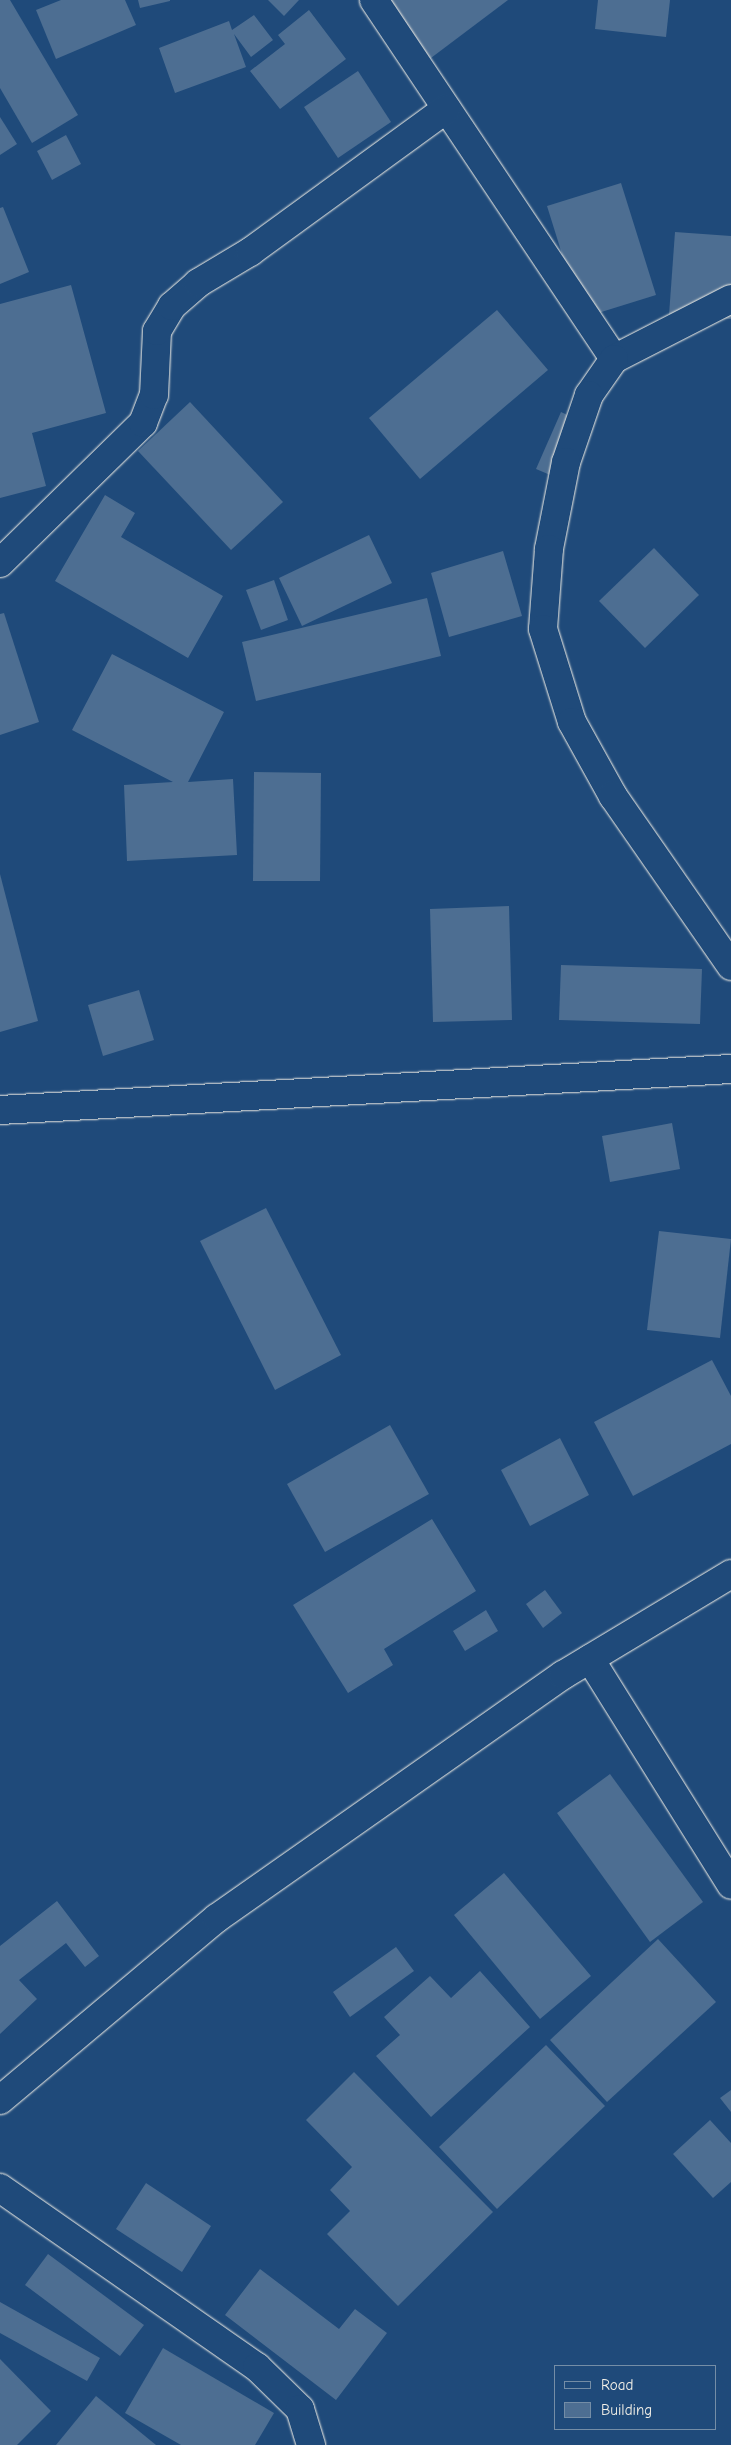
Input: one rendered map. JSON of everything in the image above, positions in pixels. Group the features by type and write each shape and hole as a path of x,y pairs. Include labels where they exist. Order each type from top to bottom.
{"street":[{"path":"374,0 614,359"},
{"path":"0,563 143,423 154,395 157,331 172,306 198,283 250,252 446,109"},
{"path":"731,299 614,359 589,395 566,462 548,548 543,630 572,722 614,796 731,966"},
{"path":"0,1110 731,1069"},
{"path":"0,2100 217,1918 590,1659 731,1574"},
{"path":"590,1659 731,1885"},
{"path":"0,2188 256,2367 300,2409 311,2445"}],"building":[{"path":"0,0 10,0 78,115 32,143 0,88"},
{"path":"61,0 125,0 136,25 56,59 36,10"},
{"path":"138,0 170,0 170,1 140,8"},
{"path":"268,0 299,0 284,16"},
{"path":"382,0 508,0 423,64"},
{"path":"598,0 670,0 666,37 595,29"},
{"path":"309,10 346,59 280,109 250,71 285,44 278,35"},
{"path":"254,15 273,40 251,57 234,34 246,67 175,93 159,48 229,21 232,30"},
{"path":"358,71 391,122 338,158 304,107"},
{"path":"0,117 17,144 0,155"},
{"path":"66,135 81,164 52,180 37,151"},
{"path":"621,183 656,295 582,318 547,206"},
{"path":"3,207 29,272 0,284 0,208"},
{"path":"675,232 731,236 731,319 669,315"},
{"path":"71,285 106,413 32,433 46,486 0,498 0,304"},
{"path":"497,310 548,370 420,479 369,418"},
{"path":"190,402 283,502 231,550 138,451"},
{"path":"561,412 580,421 555,477 536,469"},
{"path":"105,495 135,513 121,537 223,596 188,658 55,581"},
{"path":"369,535 392,583 302,626 279,578"},
{"path":"654,548 699,595 645,648 599,601"},
{"path":"503,551 522,616 449,637 431,573"},
{"path":"274,580 288,620 261,630 246,590"},
{"path":"427,598 441,656 256,701 242,642"},
{"path":"4,613 39,722 0,735 0,614"},
{"path":"112,654 224,712 188,782 233,779 237,855 127,861 124,785 173,782 72,730"},
{"path":"254,772 321,773 320,881 253,881"},
{"path":"0,874 38,1021 0,1032"},
{"path":"509,906 512,1020 433,1022 430,909"},
{"path":"561,965 702,969 700,1024 559,1020"},
{"path":"139,990 154,1040 103,1056 88,1005"},
{"path":"672,1123 680,1169 610,1182 602,1136"},
{"path":"266,1208 341,1355 275,1390 200,1241"},
{"path":"659,1231 731,1239 720,1338 647,1330"},
{"path":"712,1360 731,1396 731,1444 633,1496 594,1422"},
{"path":"390,1425 429,1494 325,1552 287,1484"},
{"path":"560,1438 589,1495 530,1526 501,1470"},
{"path":"432,1519 476,1591 384,1649 393,1665 348,1693 293,1605"},
{"path":"545,1590 562,1613 543,1628 526,1604"},
{"path":"486,1610 498,1631 465,1651 453,1631"},
{"path":"610,1774 703,1902 650,1942 557,1813"},
{"path":"504,1873 591,1976 540,2019 454,1915"},
{"path":"57,1901 99,1956 85,1967 66,1943 19,1980 37,1999 0,2034 0,1946"},
{"path":"658,1939 716,2002 607,2102 550,2040"},
{"path":"396,1947 414,1971 350,2017 333,1992"},
{"path":"480,1971 530,2027 431,2117 376,2056 400,2035 384,2017 430,1976 451,1998"},
{"path":"546,2045 605,2106 497,2209 439,2147"},
{"path":"354,2072 493,2212 398,2306 327,2234 350,2211 330,2190 352,2167 306,2120"},
{"path":"731,2090 731,2112 720,2098"},
{"path":"710,2120 731,2143 731,2182 713,2198 673,2154"},
{"path":"146,2183 211,2226 182,2272 116,2229"},
{"path":"48,2254 144,2325 120,2356 25,2285"},
{"path":"260,2269 339,2329 355,2309 387,2333 336,2400 225,2315"},
{"path":"0,2302 100,2358 87,2381 0,2333"},
{"path":"163,2348 274,2413 255,2445 181,2445 125,2413"},
{"path":"0,2359 51,2411 17,2445 0,2445"},
{"path":"96,2396 156,2445 56,2445"}]}
